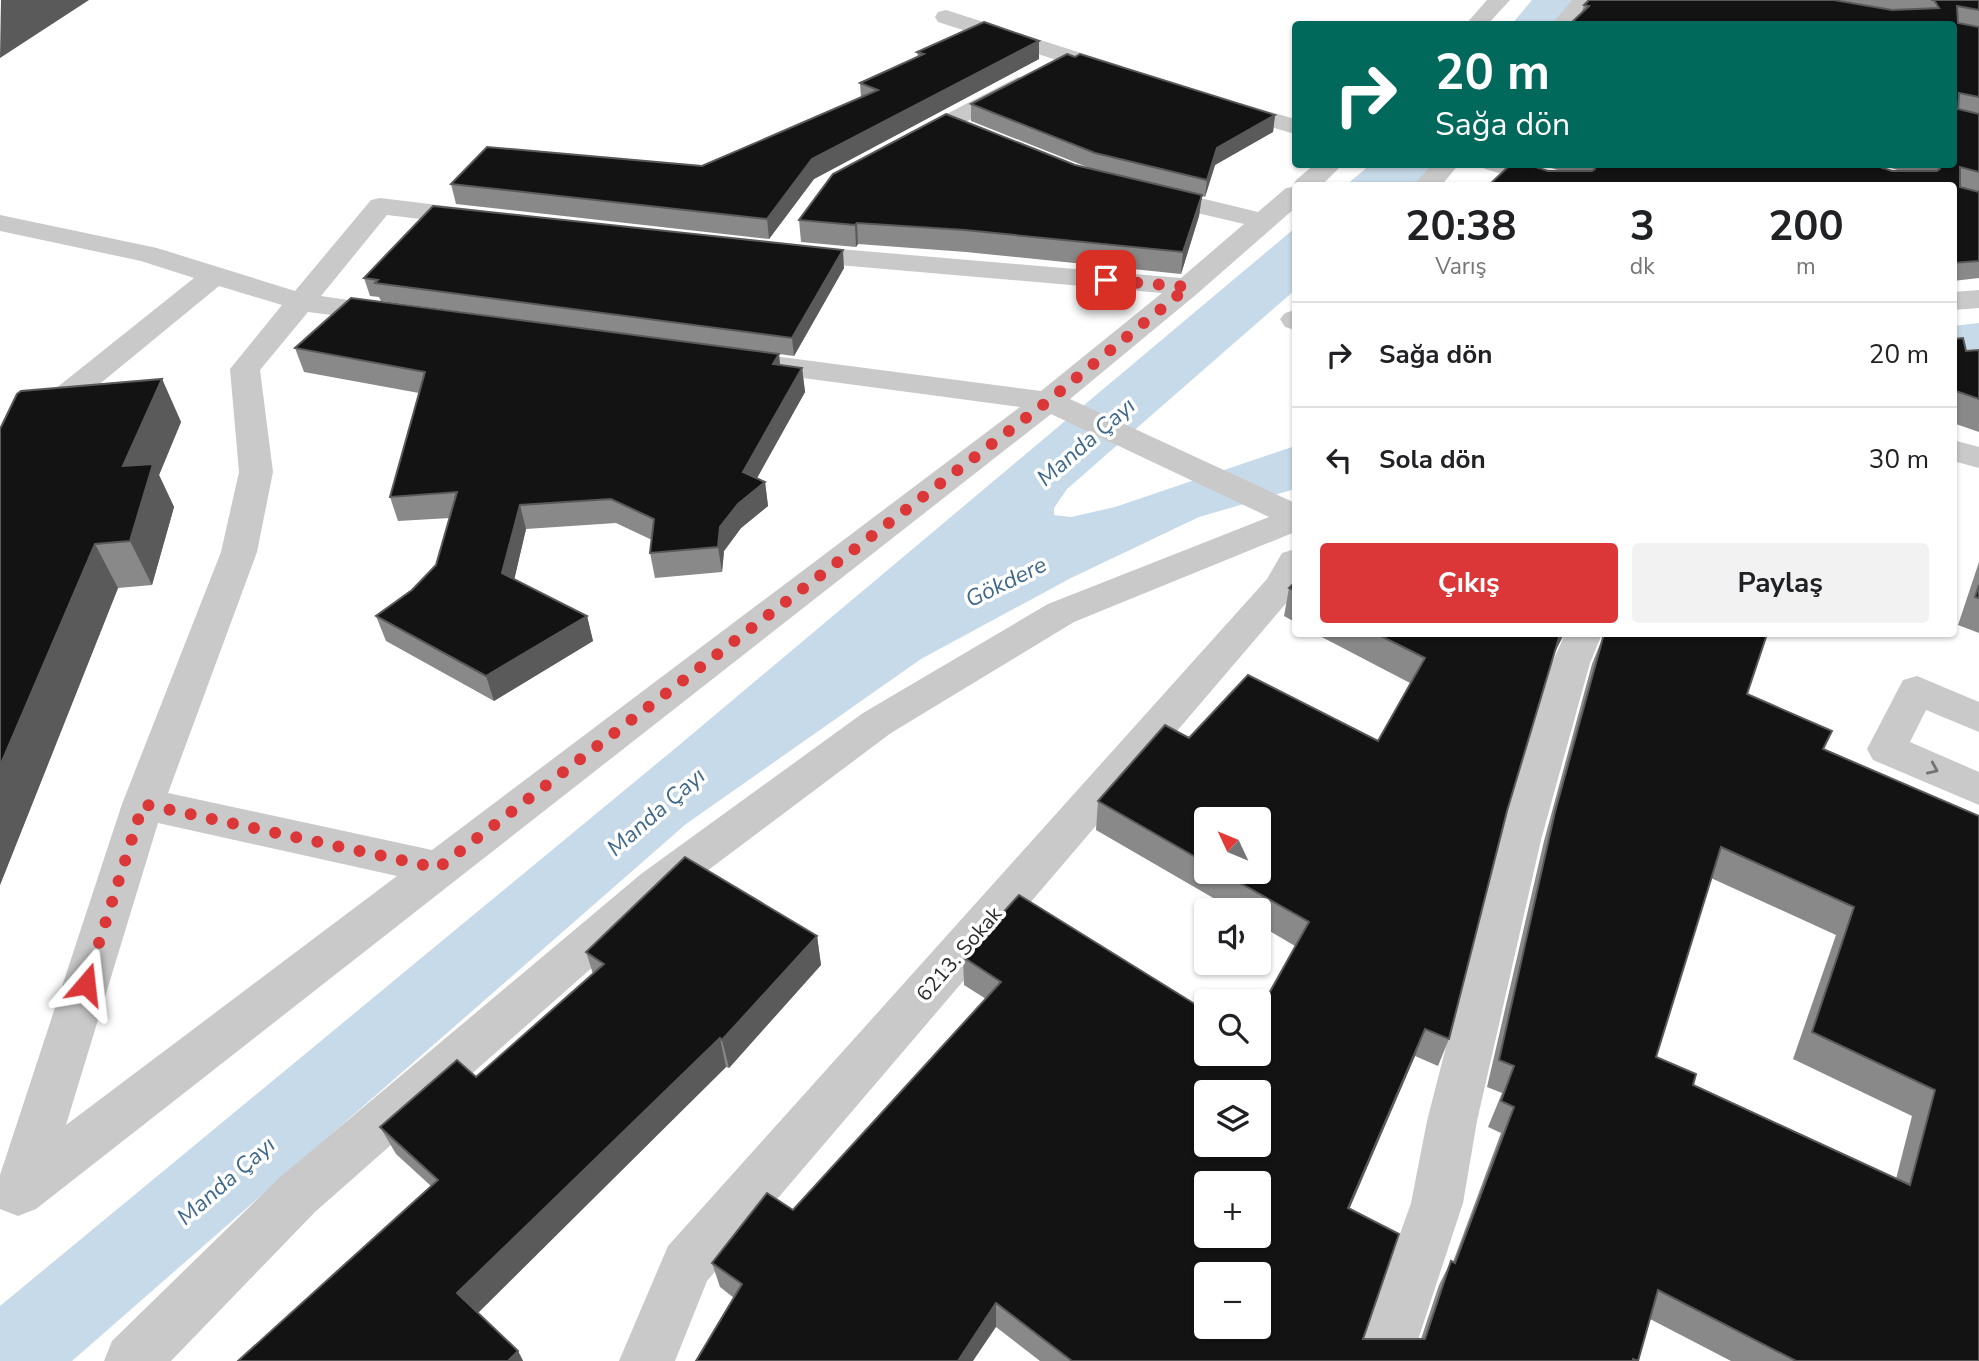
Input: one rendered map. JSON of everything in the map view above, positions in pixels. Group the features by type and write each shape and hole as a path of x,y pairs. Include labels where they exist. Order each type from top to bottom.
{"street":[{"path":"1480,21 1499,0"},
{"path":"1566,21 1584,0"},
{"path":"946,17 1135,78"},
{"path":"886,155 1068,57"},
{"path":"1198,97 1292,126"},
{"path":"948,123 973,133"},
{"path":"1310,182 1326,168"},
{"path":"1430,182 1443,168"},
{"path":"1509,168 1559,182"},
{"path":"1122,187 1263,221"},
{"path":"11,1198 438,868 1057,405 1292,197"},
{"path":"11,1198 143,804 239,552 256,471 245,369 380,206 503,220"},
{"path":"0,223 147,254 301,302 425,318"},
{"path":"0,254 33,231"},
{"path":"777,244 1188,287"},
{"path":"0,449 215,275"},
{"path":"1957,301 1979,299"},
{"path":"730,359 1057,405 1286,513"},
{"path":"1957,451 1979,458"},
{"path":"132,1361 297,1195 645,895 866,731 1061,613 1286,513"},
{"name":"6213. Sokak","path":"647,1361 687,1264 1281,586 1292,566"},
{"path":"1383,1361 1437,1203 1452,1121 1520,840 1571,663 1582,637"},
{"path":"1979,718 1917,690 1887,749 1979,789"},
{"path":"143,804 438,868"}],"water":[{"path":"1532,0 1575,0 1559,21 1514,21"},
{"path":"1366,168 1434,168 1418,182 1350,182"},
{"path":"1292,231 1292,293 1067,489 1054,508 1054,515 1071,517 1115,507 1292,447 1292,490 1199,517 1071,578 921,659 686,824 72,1361 0,1361 0,1306 678,746"},
{"path":"1979,323 1979,354 1957,357 1957,326"}],"building":[{"path":"1589,0 1834,0 1892,10 1939,8 1934,0 1979,0 1979,10 1957,6 1958,23 1979,27 1979,97 1959,93 1958,109 1979,114 1979,172 1960,167 1960,187 1979,192 1979,261 1957,263 1957,182 1492,182 1507,168 1539,168 1548,171 1592,171 1594,168 1883,168 1892,171 1937,171 1939,168 1957,168 1957,21 1573,21 1589,6 1584,5"},
{"path":"984,22 1039,41 812,159 767,219 451,184 487,147 702,166 878,90 860,83 924,54 917,52"},
{"path":"1067,54 1075,57 1080,54 1275,115 1217,148 1207,180 1095,153 971,104"},
{"path":"946,114 1075,165 1202,195 1183,252 965,230 799,220 833,174"},
{"path":"433,206 843,250 792,338 375,283 378,280 364,278"},
{"path":"351,298 779,354 773,364 802,368 743,472 765,482 738,504 720,527 718,547 650,553 654,519 611,499 520,505 502,573 587,616 486,676 376,616 412,590 436,565 457,492 390,497 425,372 295,348"},
{"path":"1963,338 1966,351 1979,350 1979,399 1957,391 1957,339"},
{"path":"162,379 123,466 153,464 130,541 95,544 0,766 0,429 21,391"},
{"path":"1383,637 1559,637 1507,811 1449,1039 1425,1029 1348,1208 1399,1234 1363,1339 1425,1339 1451,1261 1455,1263 1514,1107 1501,1101 1514,1066 1499,1060 1555,812 1603,637 1766,637 1747,694 1832,731 1823,749 1979,816 1979,1361 1796,1361 1658,1290 1638,1361 1072,1361 996,1303 958,1361 696,1361 742,1284 712,1263 767,1193 793,1210 1001,982 963,957 1019,895 1194,1004 1194,1066 1271,1066 1271,990 1309,922 1242,884 1271,884 1271,807 1194,807 1194,856 1098,801 1165,725 1189,738 1248,675 1378,741 1425,658","holes":["1721,847 1854,907 1812,1032 1935,1090 1910,1185 1693,1085 1696,1074 1656,1057"]},
{"path":"685,857 817,936 722,1040 720,1038 457,1293 518,1351 508,1361 238,1361 438,1180 380,1127 457,1060 476,1077 604,964 586,952"}],"route":[{"path":"86,984 143,804 438,868 1048,401 1188,287 1106,280"}],"water label":[{"name":"Manda Çayı","path":"1086,442"},
{"name":"Gökdere","path":"1006,582"},
{"name":"Manda Çayı","path":"656,812"},
{"name":"Manda Çayı","path":"226,1181"}]}
